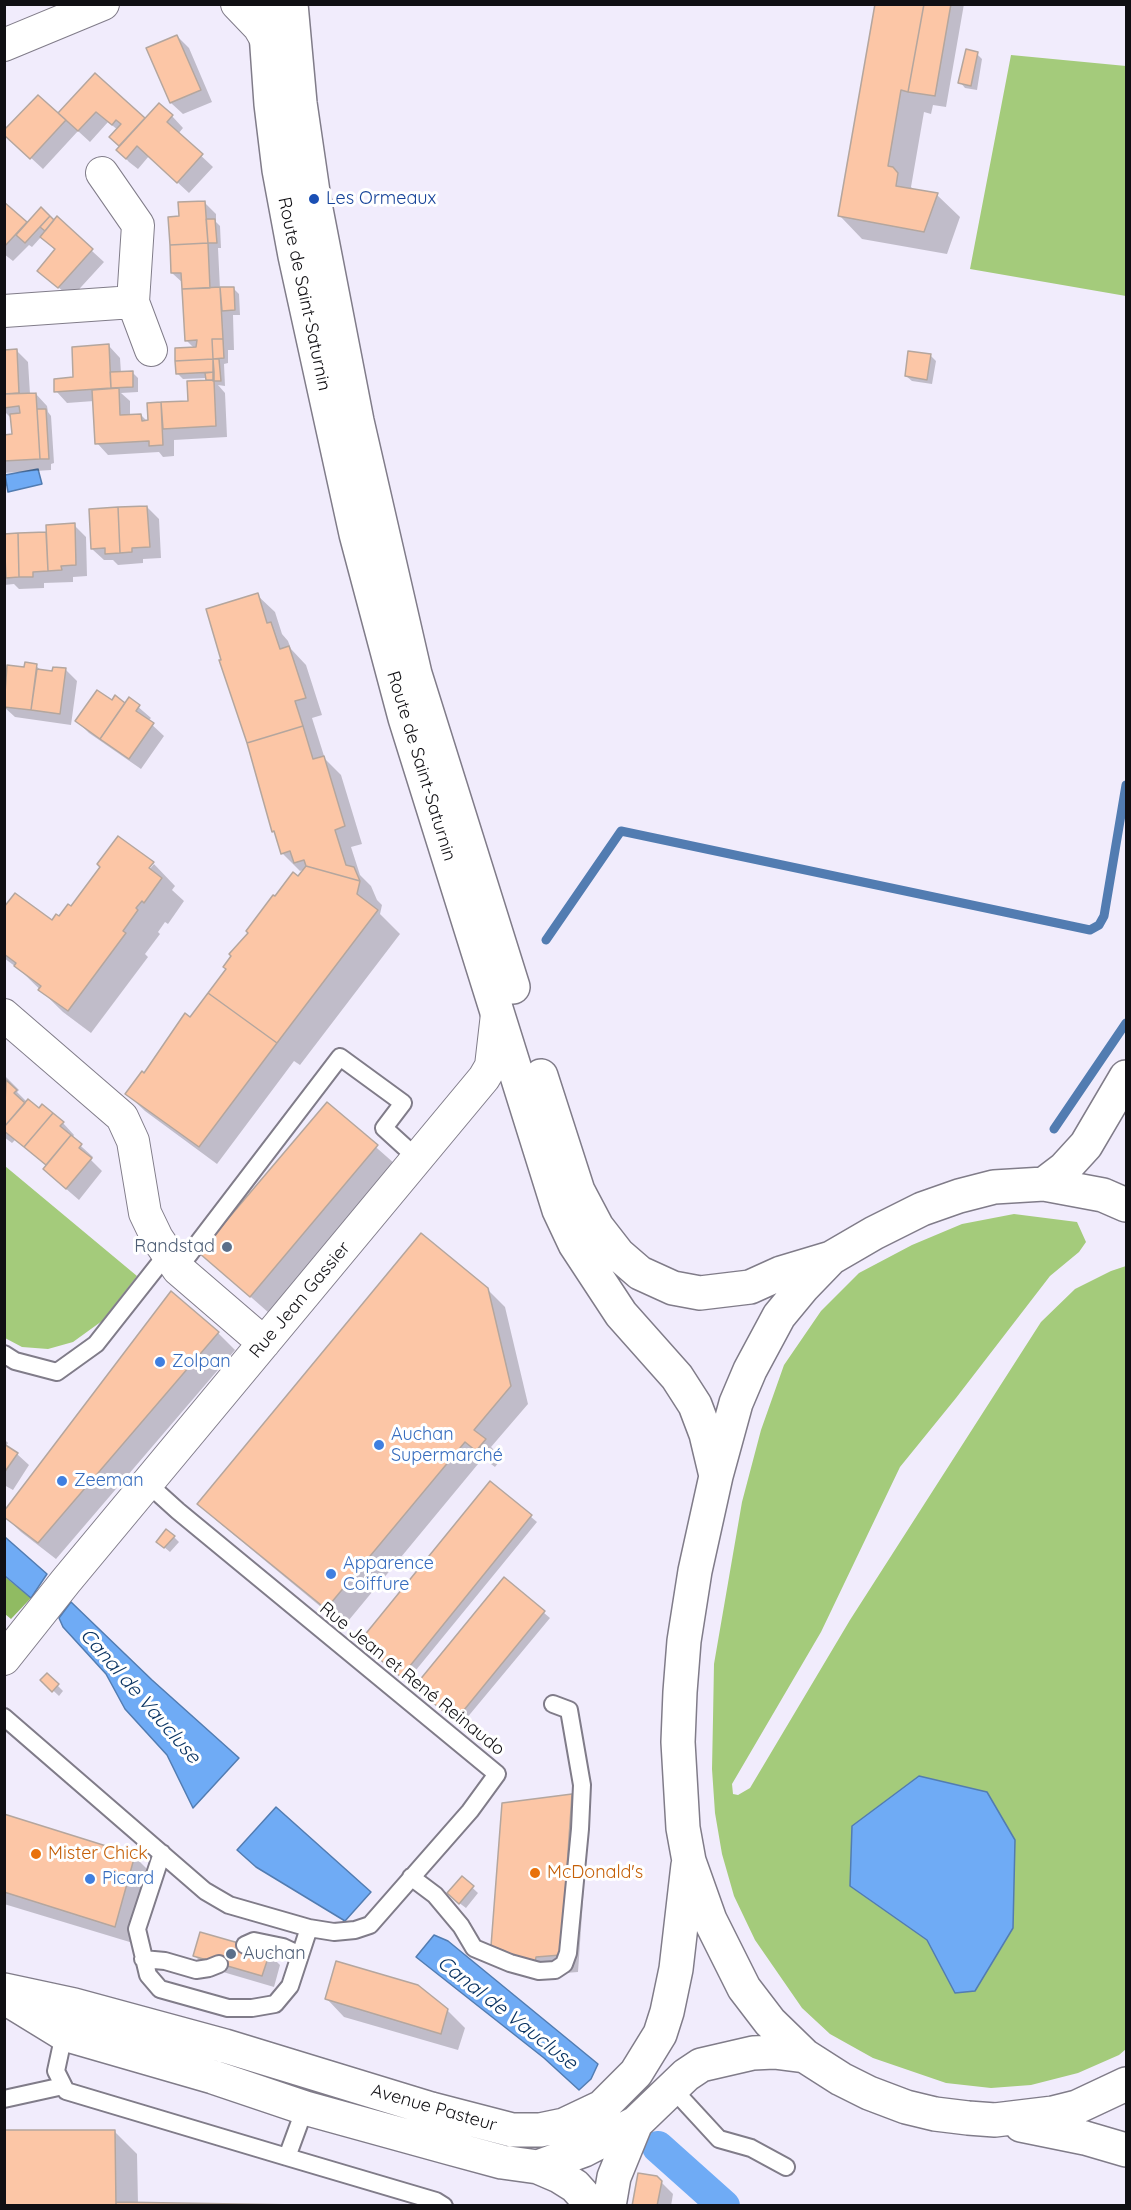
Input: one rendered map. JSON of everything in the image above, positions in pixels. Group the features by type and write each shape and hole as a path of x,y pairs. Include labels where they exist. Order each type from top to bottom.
{"main road":[{"name":"Route de Saint-Saturnin","path":"264,4 271,104 279,170 309,324 356,534 405,718 560,1210 575,1244 621,1314 677,1377 695,1405 706,1434 716,1476"},
{"name":"Route de Saint-Saturnin","path":"291,4 300,103 314,199 357,422 415,674 578,1191 597,1227 618,1254 640,1273 673,1288 700,1293 750,1287 781,1273 831,1258"},
{"path":"1044,1184 1065,1168 1086,1145 1126,1077"},
{"path":"1126,1205 1103,1195 1044,1184 994,1187 922,1209 831,1258 803,1287 779,1316 736,1402 716,1476 695,1571 684,1641 678,1742 683,1828 689,1861 710,1920 744,1988 770,2022 805,2056 841,2079 906,2107 935,2114 995,2120 1085,2138 1126,2150"},
{"name":"Avenue Pasteur","path":"4,1990 74,2005 214,2043 431,2109 512,2130 540,2130 564,2125 602,2107 636,2073 660,2034 676,1969 680,1916 689,1861"},
{"name":"Avenue Pasteur","path":"4,1998 64,2034 213,2077 306,2108 502,2162 538,2167 575,2186 589,2205"},
{"path":"609,2205 614,2177 636,2123 686,2075 701,2065 753,2053 774,2052 805,2056"},
{"path":"995,2120 1053,2114 1077,2108 1126,2084"},
{"name":"Avenue Pasteur","path":"538,2167 584,2150 636,2123"}],"street":[{"path":"4,45 104,4"},
{"path":"237,4 259,27 266,39"},
{"path":"102,173 138,225 133,302 151,350"},
{"path":"4,311 133,302"},
{"name":"Rue Jean Gassier","path":"4,1659 147,1483 443,1129 491,1066 497,1013"},
{"path":"4,1015 122,1117 133,1141 145,1213 157,1238 172,1261 264,1343"}],"lane":[{"path":"4,1354 15,1361 57,1372 96,1344 172,1261 340,1057 403,1103 384,1128 418,1159"},
{"name":"Rue Jean et René Reinaudo","path":"4,1717 205,1891 229,1905 309,1928 334,1932 355,1930 370,1925 470,1811 497,1774 147,1483"},
{"path":"411,1877 435,1895 461,1926 474,1948 510,1963 539,1971 555,1970 564,1964 568,1953 582,1785 569,1710 553,1704"},
{"path":"162,1853 137,1929 148,1975 160,1989 228,2008 252,2008 275,2004 290,1986 309,1928"},
{"path":"245,1945 254,1941 283,1947 300,1955"},
{"path":"143,1959 165,1961 196,1970 219,1964"},
{"path":"64,2034 56,2071 66,2091 436,2200 444,2205"},
{"path":"4,2099 63,2086"},
{"path":"672,2088 719,2139 751,2148 786,2167"},
{"path":"287,2157 306,2108"}],"green space":[{"path":"1011,55 1126,66 1126,296 970,269"},
{"path":"5,1166 137,1276 102,1321 73,1342 48,1349 22,1347 5,1338"},
{"path":"1014,1214 1077,1222 1086,1242 1079,1252 1050,1276 900,1467 821,1632 732,1784 733,1794 738,1795 750,1788 850,1620 1041,1322 1075,1289 1126,1266 1126,2049 1119,2055 1078,2073 1031,2085 991,2088 946,2083 873,2058 830,2034 802,2008 755,1940 734,1896 722,1854 715,1813 712,1769 714,1664 742,1502 761,1430 784,1365 821,1311 859,1273 912,1245 962,1224"},
{"path":"4,1576 31,1598 11,1619 5,1614"}],"water":[{"path":"38,469 42,484 8,492 5,475"},
{"path":"5,1537 47,1574 31,1598 5,1576"},
{"path":"71,1602 152,1680 239,1758 193,1808 167,1755 125,1709 106,1674 63,1627 59,1618"},
{"path":"919,1776 987,1792 1015,1840 1013,1928 975,1991 955,1993 927,1940 850,1886 852,1826"},
{"path":"276,1807 371,1892 345,1921 256,1867 237,1850"},
{"path":"434,1935 448,1941 598,2064 591,2079 579,2090 544,2058 416,1957"}],"building":[{"path":"875,4 924,4 908,92 901,90 888,166 893,167 898,173 896,186 938,193 924,232 838,216"},
{"path":"924,4 951,4 935,96 908,92"},
{"path":"177,35 201,90 170,103 146,48"},
{"path":"966,49 978,52 971,86 958,83"},
{"path":"95,73 145,118 119,146 109,137 121,124 116,120 112,125 96,112 78,131 58,113"},
{"path":"38,95 66,120 30,159 4,135 4,130"},
{"path":"159,103 173,115 167,122 203,154 177,183 137,146 126,159 116,150"},
{"path":"205,201 208,243 170,245 168,217 179,216 178,202"},
{"path":"4,202 27,222 4,247"},
{"path":"41,207 50,216 25,243 16,235"},
{"path":"50,216 54,220 45,231 40,227"},
{"path":"57,216 93,249 58,288 37,271 55,249 40,237"},
{"path":"206,219 215,219 217,243 208,243"},
{"path":"208,243 210,288 182,289 181,273 171,273 170,245"},
{"path":"220,287 234,287 235,310 222,311"},
{"path":"220,287 223,339 212,339 213,359 175,361 175,348 196,347 197,340 185,341 182,289"},
{"path":"212,339 223,339 224,358 213,359"},
{"path":"109,344 111,388 54,392 54,379 73,377 72,347"},
{"path":"17,349 19,393 4,394 4,350"},
{"path":"908,351 931,354 927,380 905,376"},
{"path":"213,359 214,372 176,374 175,361"},
{"path":"213,359 219,359 221,381 213,381"},
{"path":"133,371 133,387 111,388 110,372"},
{"path":"214,372 214,380 206,380 205,373"},
{"path":"214,380 216,426 163,429 161,402 188,401 187,381"},
{"path":"119,388 120,415 141,414 142,421 148,420 147,403 161,402 163,445 149,446 149,441 95,444 92,390"},
{"path":"36,393 40,459 4,461 4,435 12,434 10,414 20,413 19,406 4,408 4,394"},
{"path":"37,409 46,409 49,459 40,459"},
{"path":"147,506 150,547 132,548 132,552 120,553 118,507"},
{"path":"118,507 120,553 105,554 105,548 91,549 89,509"},
{"path":"75,523 76,565 61,566 62,570 48,571 46,525"},
{"path":"46,532 48,571 33,572 33,577 19,577 18,533"},
{"path":"18,533 19,577 6,578 4,534"},
{"path":"258,593 267,623 271,622 280,649 289,646 306,698 295,701 303,726 247,743 219,660 221,660 206,609"},
{"path":"25,662 37,664 31,710 4,707 7,665 24,667"},
{"path":"53,667 66,668 60,714 31,710 37,669 52,671"},
{"path":"97,690 112,700 115,695 125,703 100,739 75,721"},
{"path":"129,697 140,705 136,711 154,723 129,759 100,739"},
{"path":"303,726 313,759 324,756 345,826 335,830 346,865 354,867 360,881 306,866 304,860 294,863 290,851 281,854 274,831 272,832 247,743"},
{"path":"118,836 154,862 149,868 162,878 144,903 142,901 136,908 138,910 123,931 126,933 68,1011 38,990 41,986 14,966 16,963 4,954 4,907 15,893 52,920 56,914 59,916 68,904 71,906 100,867 97,864"},
{"path":"306,866 360,881 357,894 378,910 277,1043 208,993 226,969 223,967 231,956 229,954 248,933 246,931 273,895 275,896 293,872 298,876"},
{"path":"208,993 277,1043 199,1147 125,1094 142,1071 144,1073 185,1013 190,1017"},
{"path":"6,1080 17,1090 14,1093 25,1103 4,1127"},
{"path":"28,1099 39,1108 42,1104 53,1113 24,1147 4,1131 4,1127"},
{"path":"327,1102 378,1145 250,1297 199,1253"},
{"path":"53,1113 64,1122 60,1126 71,1135 46,1165 24,1147"},
{"path":"71,1135 82,1144 79,1148 92,1158 66,1189 43,1169"},
{"path":"421,1233 488,1288 511,1386 474,1430 486,1439 476,1451 465,1442 326,1609 197,1504"},
{"path":"171,1291 219,1332 38,1543 4,1517 4,1511"},
{"path":"4,1444 18,1453 4,1473"},
{"path":"490,1481 532,1515 401,1677 359,1642"},
{"path":"166,1529 175,1536 164,1548 156,1542"},
{"path":"504,1577 545,1611 455,1721 414,1687"},
{"path":"47,1673 59,1684 52,1692 40,1680"},
{"path":"572,1794 561,1955 536,1957 535,1963 505,1955 505,1951 491,1946 502,1803"},
{"path":"4,1814 135,1855 115,1927 4,1892"},
{"path":"462,1876 474,1886 459,1904 447,1893"},
{"name":"Auchan","path":"200,1932 270,1952 262,1976 193,1956"},
{"path":"336,1961 418,1985 448,2009 441,2034 325,1999"},
{"path":"4,2130 115,2130 116,2206 4,2206"},
{"path":"638,2173 657,2176 662,2181 657,2206 632,2206"},
{"path":"116,2202 300,2205 300,2206 116,2206"}],"waterway":[{"path":"546,940 621,831 1090,930 1099,925 1104,916 1126,785"},
{"path":"1054,1129 1126,1023"},
{"name":"Canal de Vaucluse","path":"658,2147 724,2206"}],"place":[{"name":"Les Ormeaux","path":"314,199"},
{"name":"Randstad","path":"227,1247"},
{"name":"Zolpan","path":"160,1362"},
{"name":"Auchan Supermarché","path":"379,1445"},
{"name":"Zeeman","path":"62,1481"},
{"name":"Apparence Coiffure","path":"331,1574"},
{"name":"Mister Chick","path":"36,1854"},
{"name":"McDonald's","path":"535,1873"},
{"name":"Picard","path":"90,1879"},
{"name":"Auchan","path":"231,1954"}]}
